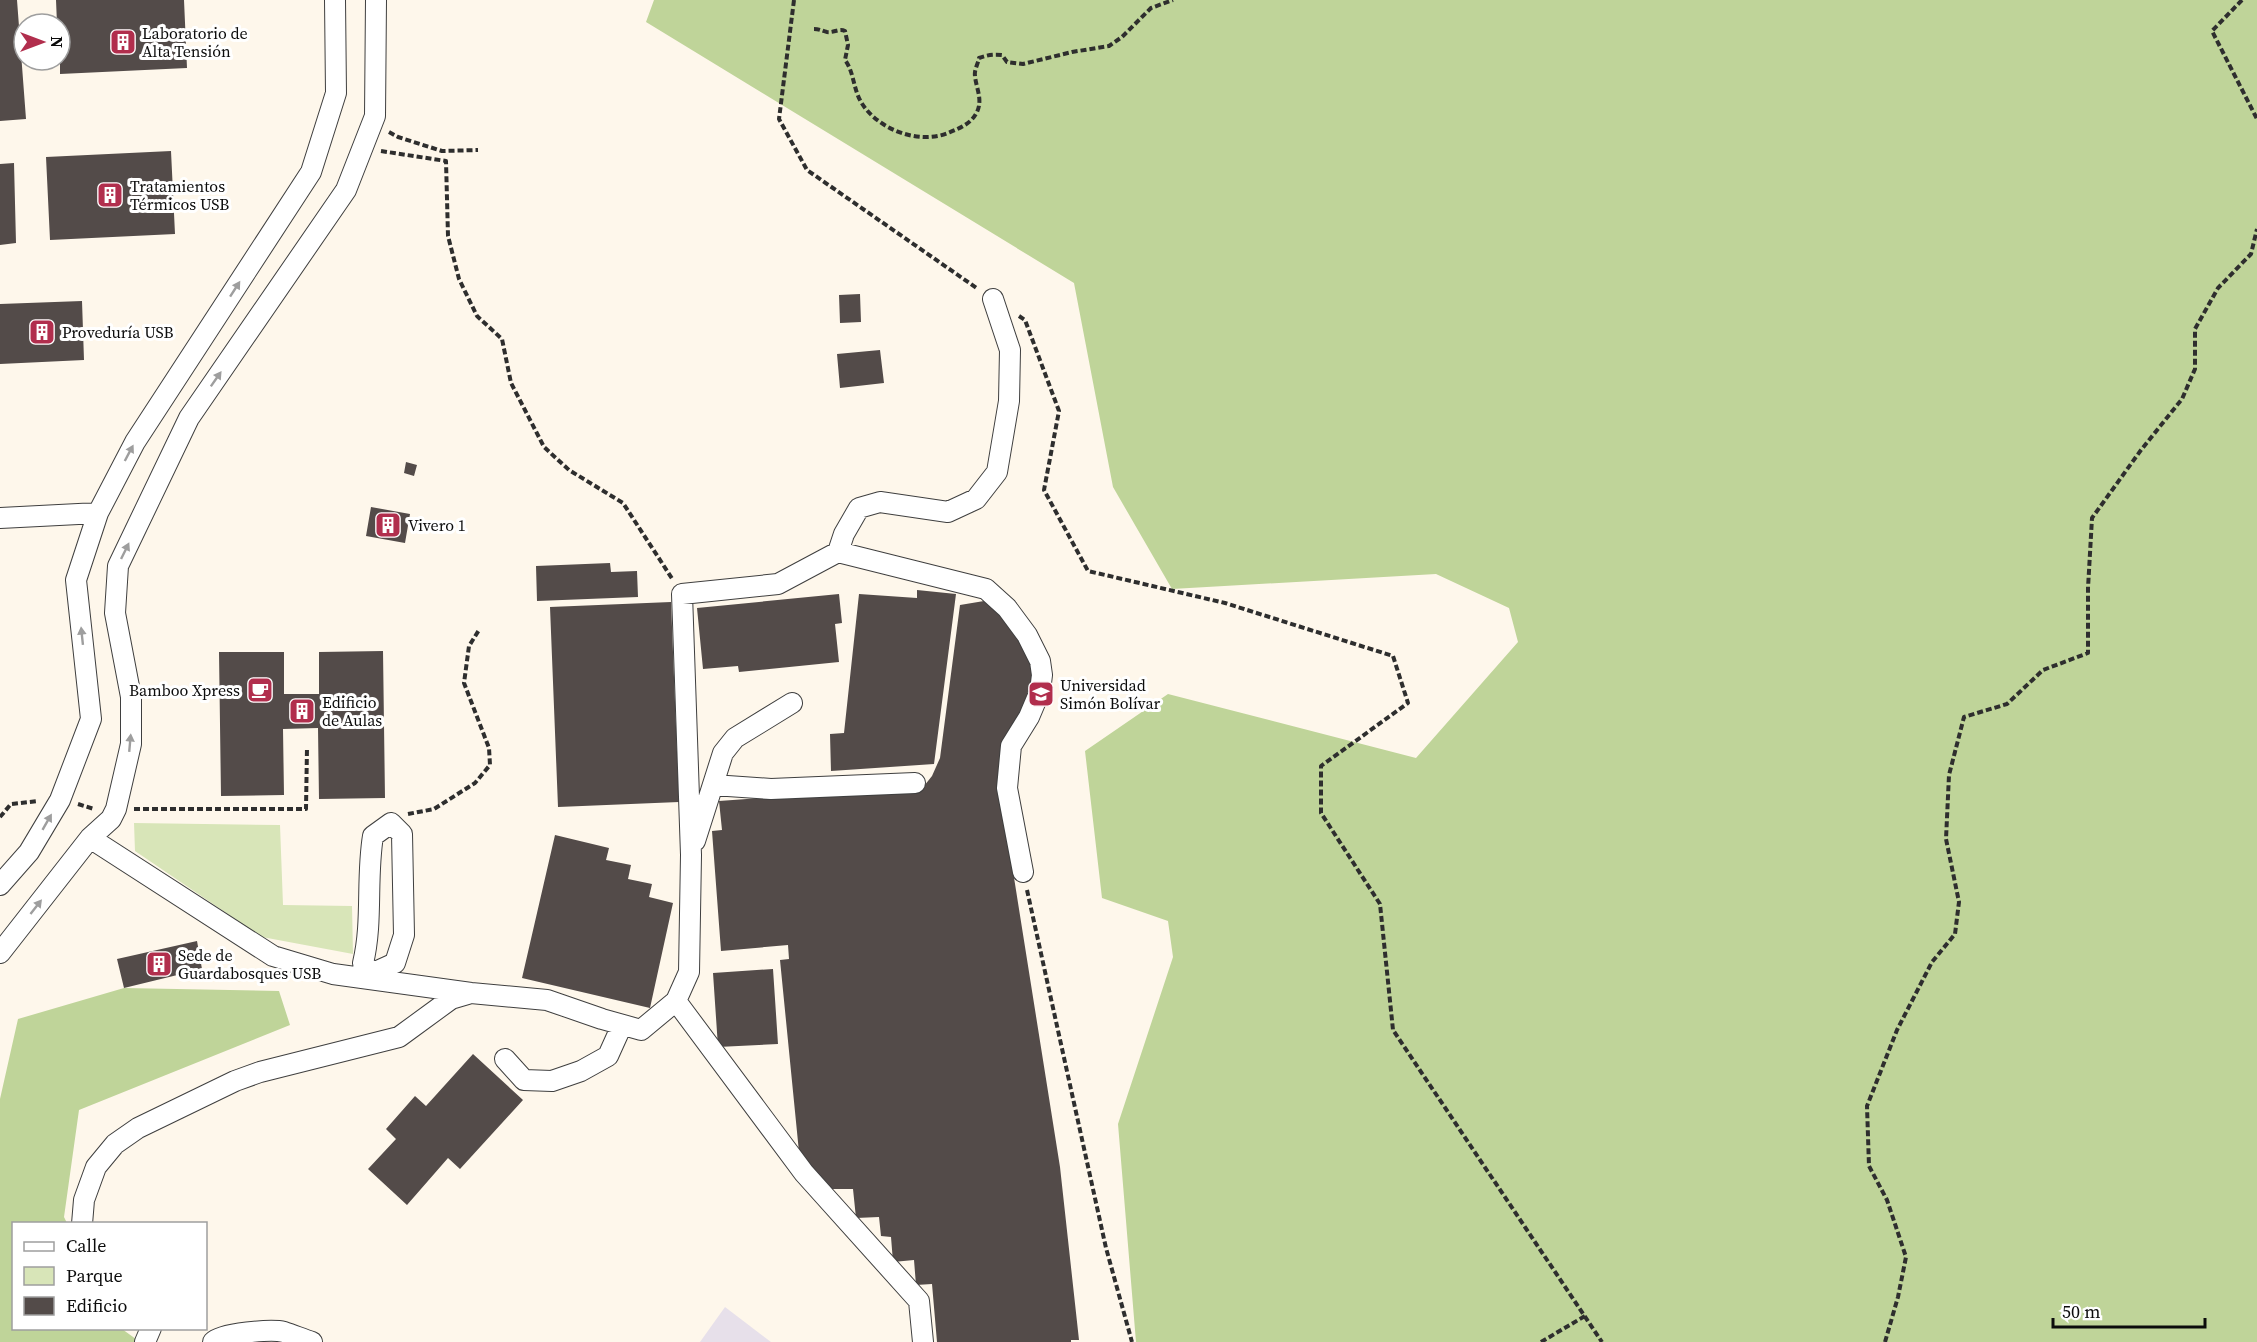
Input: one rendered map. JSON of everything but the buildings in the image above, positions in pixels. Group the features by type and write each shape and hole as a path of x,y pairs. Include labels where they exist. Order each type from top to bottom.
{"lane":[{"path":"0,885 29,852 60,800 91,719 76,580 98,513 135,442 311,172 336,93 335,0"},
{"path":"0,953 90,838 111,819 116,809 131,744 131,697 115,613 118,566 189,418 346,190 375,116 376,0"},
{"path":"838,552 844,534 859,508 880,502 948,512 975,499 997,472 1009,401 1010,350 993,299"},
{"path":"0,518 98,513"},
{"path":"90,838 273,956 333,974 369,975 471,993 547,1000 642,1029 676,1001 689,972 691,855 682,594 778,584 838,552 986,589 1007,608 1027,635 1040,661 1042,675 1040,691 1029,717 1011,746 1007,788 1023,872"},
{"path":"691,855 723,753 735,738 792,703"},
{"path":"713,785 771,789 915,783"},
{"path":"391,823 402,834 404,935 395,963 369,975 369,970 363,963 367,944 369,858 373,836 391,823"},
{"path":"82,1222 84,1200 96,1167 115,1144 138,1128 236,1081 260,1072 399,1037 451,999 471,993"},
{"path":"676,1001 804,1173 919,1301 924,1342"},
{"path":"505,1059 524,1080 552,1081 581,1071 608,1056 622,1024"},
{"path":"213,1342 216,1338 242,1334 282,1332 312,1342"}],"path":[{"path":"794,0 779,120 807,170 1025,320 1059,411 1044,490 1088,571 1225,603 1393,656 1408,703 1321,766 1321,813 1380,904 1393,1029 1602,1342"},
{"path":"814,29 826,32 841,29 845,31 848,45 845,60 852,72 862,103 872,114 890,129 917,137 940,137 961,128 977,111 980,99 975,74 979,58 995,54 1002,55 1007,62 1023,64 1072,52 1100,49 1122,37 1151,8 1173,0"},
{"path":"2242,0 2212,31 2257,119"},
{"path":"372,123 398,137 442,151 478,150"},
{"path":"363,147 446,161 448,236 459,279 477,316 502,339 511,382 544,447 569,470 623,503 682,594"},
{"path":"1885,1342 1899,1297 1906,1257 1887,1200 1869,1166 1867,1106 1897,1030 1932,962 1955,934 1959,902 1946,839 1949,775 1964,717 2007,704 2043,670 2088,653 2088,588 2092,518 2141,450 2182,399 2195,369 2195,329 2218,288 2251,254 2257,229"},
{"path":"391,823 408,814 434,809 475,783 490,765 489,748 464,683 469,646 479,630"},
{"path":"116,809 306,809 307,748"},
{"path":"1023,872 1106,1248 1132,1342"},
{"path":"1541,1342 1585,1316"}],"shaded area":[{"path":"725,1307 771,1342 700,1342"}],"green space":[{"path":"654,0 2257,0 2257,1342 1136,1342 1118,1124 1173,957 1168,921 1102,898 1085,751 1168,694 1416,758 1518,642 1509,608 1436,574 1172,589 1113,487 1074,283 646,22"},
{"path":"134,823 280,825 283,905 352,906 353,954 235,932 238,921 135,851"},
{"path":"124,988 279,991 290,1025 79,1110 64,1217 66,1222 12,1222 12,1330 123,1330 140,1342 0,1342 0,1099 18,1019"}],"place":[{"name":"Laboratorio de Alta Tensión","path":"123,42"},
{"name":"Tratamientos Térmicos USB","path":"110,195"},
{"name":"Proveduría USB","path":"42,332"},
{"name":"Vivero 1","path":"388,525"},
{"name":"Bamboo Xpress","path":"260,690"},
{"name":"Universidad Simón Bolívar","path":"1041,694"},
{"name":"Edificio de Aulas","path":"302,711"},
{"name":"Sede de Guardabosques USB","path":"159,964"}]}
